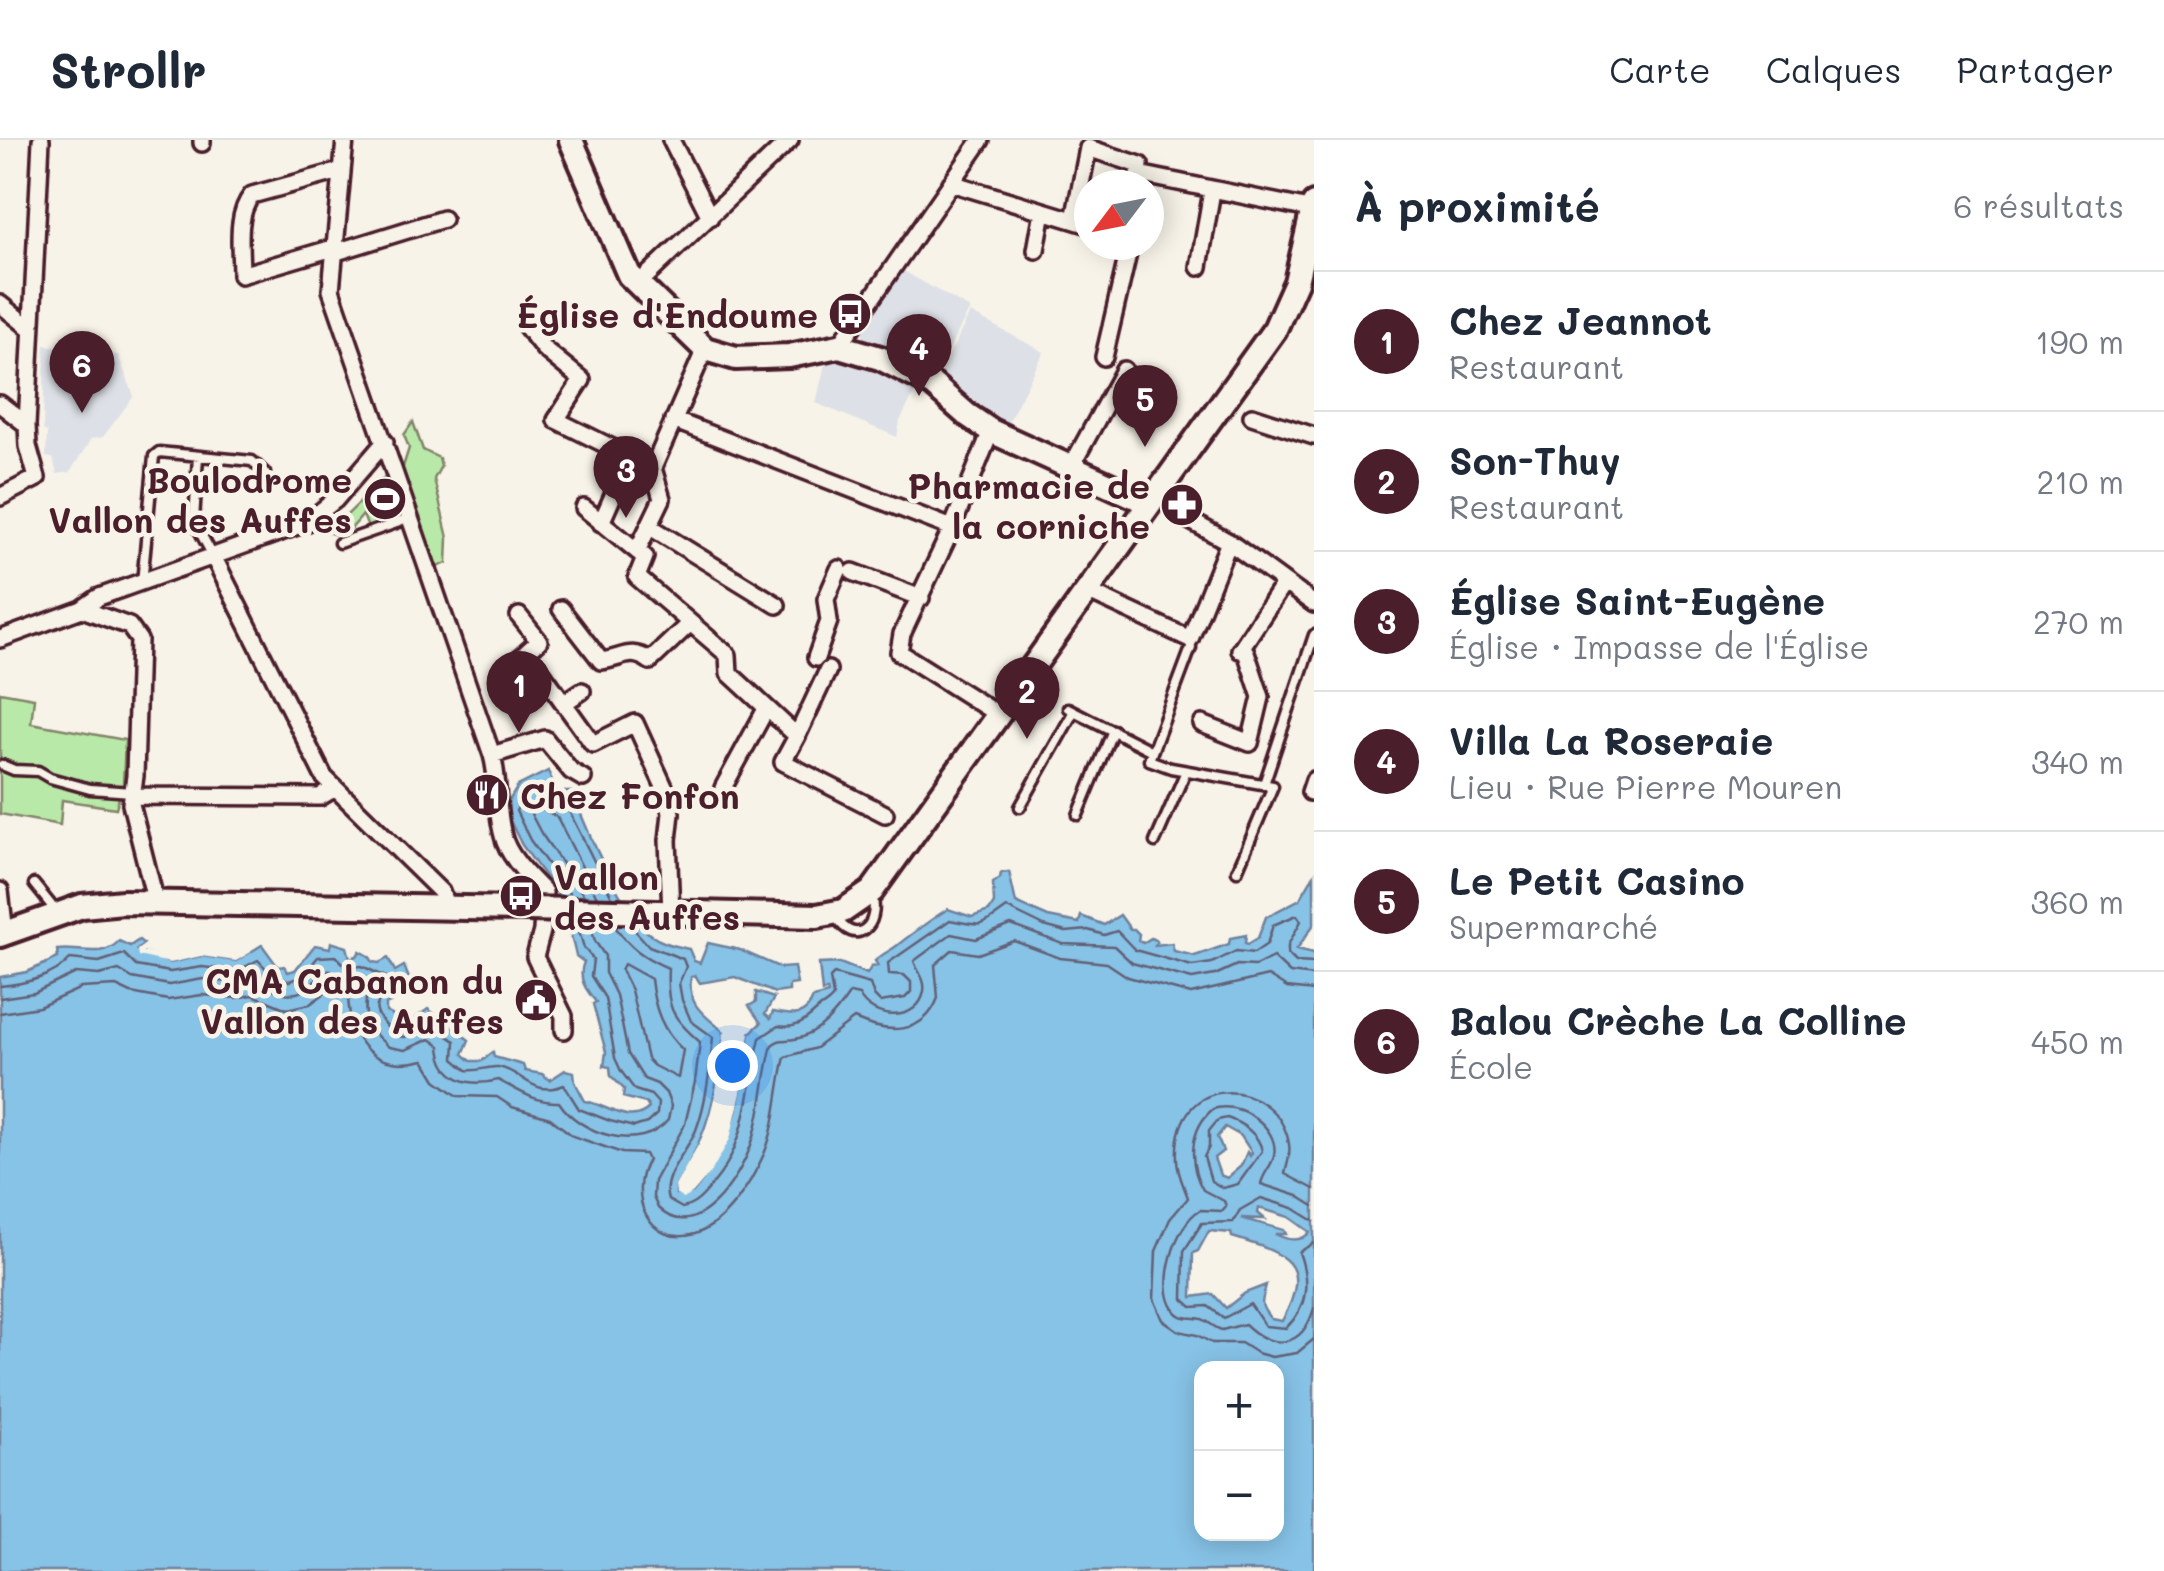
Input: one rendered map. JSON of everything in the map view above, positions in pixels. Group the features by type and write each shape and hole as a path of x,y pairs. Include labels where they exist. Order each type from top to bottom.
{"main road":[{"path":"571,140 628,275 706,349 736,358 789,356 839,346 880,358 933,385 991,431 1149,503"},
{"path":"2,934 54,914 106,903 803,916 854,906 872,890 1275,330 1296,282 1314,208"}],"street":[{"path":"0,498 37,478 28,446 28,425 41,140"},
{"path":"345,140 331,290 492,755 505,843 544,892 542,931 535,957 564,1016 564,1030"},
{"path":"671,140 710,216"},
{"path":"637,286 790,140"},
{"path":"839,346 981,140"},
{"path":"1086,170 1088,148 1140,165 1140,170"},
{"path":"340,171 248,199 242,210 241,275 442,219"},
{"path":"951,183 1074,221"},
{"path":"1164,184 1314,208"},
{"path":"1200,267 1212,191"},
{"path":"1036,250 1042,211"},
{"path":"1104,357 1127,260"},
{"path":"0,304 30,329"},
{"path":"526,326 544,350 582,380 556,420 653,468"},
{"path":"637,551 662,500 653,468 706,349"},
{"path":"1071,467 1124,370"},
{"path":"0,404 28,425"},
{"path":"1252,416 1314,436"},
{"path":"673,420 952,528"},
{"path":"991,431 952,528 902,634 899,652 997,714"},
{"path":"0,638 316,516 384,442"},
{"path":"601,523 630,457"},
{"path":"584,508 645,557 638,577 728,655 728,674 796,736"},
{"path":"1187,519 1230,542 1312,603"},
{"path":"649,526 777,605"},
{"path":"1087,591 1190,639 1230,542"},
{"path":"214,558 324,777 441,892 447,908"},
{"path":"816,658 830,621 826,599 846,570 921,598"},
{"path":"1312,603 1314,581"},
{"path":"1202,724 1250,743 1261,697 1246,652 1240,650 1284,582"},
{"path":"82,609 130,626 139,640 132,814 156,903"},
{"path":"560,609 601,661 631,652 650,661 690,623"},
{"path":"519,616 539,641 520,658 543,674 593,744 635,722 666,791 671,813 664,912"},
{"path":"828,670 783,762 885,814"},
{"path":"1019,683 1040,694"},
{"path":"564,704 582,691"},
{"path":"723,788 766,709"},
{"path":"492,755 544,739 583,778"},
{"path":"132,794 320,797 335,788"},
{"path":"0,891 2,934"}],"lane":[{"path":"142,582 154,456 159,452 252,462 265,472"},
{"path":"198,456 194,521 214,558"},
{"path":"338,543 411,518"},
{"path":"1237,871 1314,635"},
{"path":"1190,639 1149,760 1186,771 1268,785"},
{"path":"1020,806 1071,709 1152,750"},
{"path":"1078,815 1113,730"},
{"path":"2,765 38,771 90,790 132,794"},
{"path":"1155,842 1186,771"},
{"path":"34,884 52,905 54,914"}],"shaded area":[{"path":"900,269 970,309 935,376 864,339 861,326"},
{"path":"970,313 1044,352 1003,432 937,381"},
{"path":"45,345 118,355 134,396 103,437 91,439 70,472 57,474 53,458 46,457 47,432 43,430"},
{"path":"826,360 861,360 918,386 900,421 897,437 816,403"}],"green space":[{"path":"413,422 423,450 439,458 441,466 434,479 448,538 447,563 435,568 402,470 409,448 404,435"},
{"path":"386,476 399,516 368,528 363,515 344,537 320,530 331,521 338,524"},
{"path":"0,692 34,698 31,723 125,740 123,784 116,808 62,800 60,825 0,814"}],"water":[{"path":"548,771 557,792 572,792 617,890 652,936 689,949 694,961 700,963 708,943 740,950 781,968 794,967 797,984 789,985 789,991 775,993 735,977 700,983 695,975 691,977 695,1003 724,1032 710,1112 697,1148 676,1186 676,1194 693,1193 728,1137 750,1033 761,1023 749,1006 756,1002 756,992 774,998 765,1014 770,1019 773,1012 801,1013 813,998 828,994 827,990 822,992 819,964 840,963 867,974 871,967 878,966 875,961 948,909 972,917 989,911 994,903 993,883 1001,873 1009,872 1016,903 1048,917 1079,923 1081,916 1104,925 1120,915 1139,934 1138,941 1143,943 1151,938 1157,941 1155,945 1172,943 1174,951 1195,956 1229,944 1230,938 1246,935 1248,944 1258,938 1266,917 1300,899 1314,875 1314,924 1297,949 1314,953 1314,1571 0,1571 0,977 27,972 58,958 57,950 98,951 119,941 130,946 139,940 144,944 137,950 170,963 201,956 236,961 262,945 278,967 284,966 288,972 295,970 315,945 330,948 331,942 347,947 350,958 360,951 373,962 388,958 395,971 404,966 414,991 386,1005 386,1012 396,1017 399,1030 428,1009 469,1040 463,1054 471,1061 482,1061 493,1052 494,1057 523,1065 525,1071 550,1080 565,1070 574,1072 585,1101 626,1115 642,1113 649,1108 646,1103 623,1097 624,1089 611,1076 610,1067 604,1066 606,1052 593,1004 596,1002 584,984 584,962 576,956 563,901 522,845 504,809 518,786","holes":["1225,1127 1241,1136 1252,1153 1250,1156 1247,1152 1241,1166 1227,1178 1220,1175 1214,1158 1223,1151 1217,1137","1259,1208 1289,1217 1310,1232 1302,1238 1289,1239 1275,1234 1286,1234 1284,1230 1241,1218 1265,1219 1258,1213","1209,1231 1231,1233 1232,1237 1267,1249 1289,1263 1295,1285 1282,1321 1271,1319 1264,1309 1266,1285 1245,1293 1226,1308 1213,1294 1192,1297 1193,1253"]}],"pier":[{"path":"148,942 143,952 170,957 202,951 235,956 251,945 251,952 236,961 201,956 170,963 138,956 137,950"},
{"path":"724,1032 729,1032 722,1087 711,1133 680,1191 690,1189 725,1137 745,1033 750,1033 730,1139 711,1172 683,1199 676,1194 675,1186 706,1131"}],"place":[{"name":"Église d'Endoume","path":"850,314"},
{"name":"Villa La Roseraie","path":"919,396"},
{"name":"Balou Crèche La Colline","path":"82,413"},
{"name":"Le Petit Casino","path":"1145,447"},
{"name":"Boulodrome Vallon des Auffes","path":"385,499"},
{"name":"Pharmacie de la corniche","path":"1182,505"},
{"name":"Église Saint-Eugène","path":"626,518"},
{"name":"Chez Jeannot","path":"519,733"},
{"name":"Son-Thuy","path":"1027,739"},
{"name":"Chez Fonfon","path":"487,795"},
{"name":"Vallon des Auffes","path":"521,896"},
{"name":"CMA Cabanon du Vallon des Auffes","path":"536,1000"}]}
